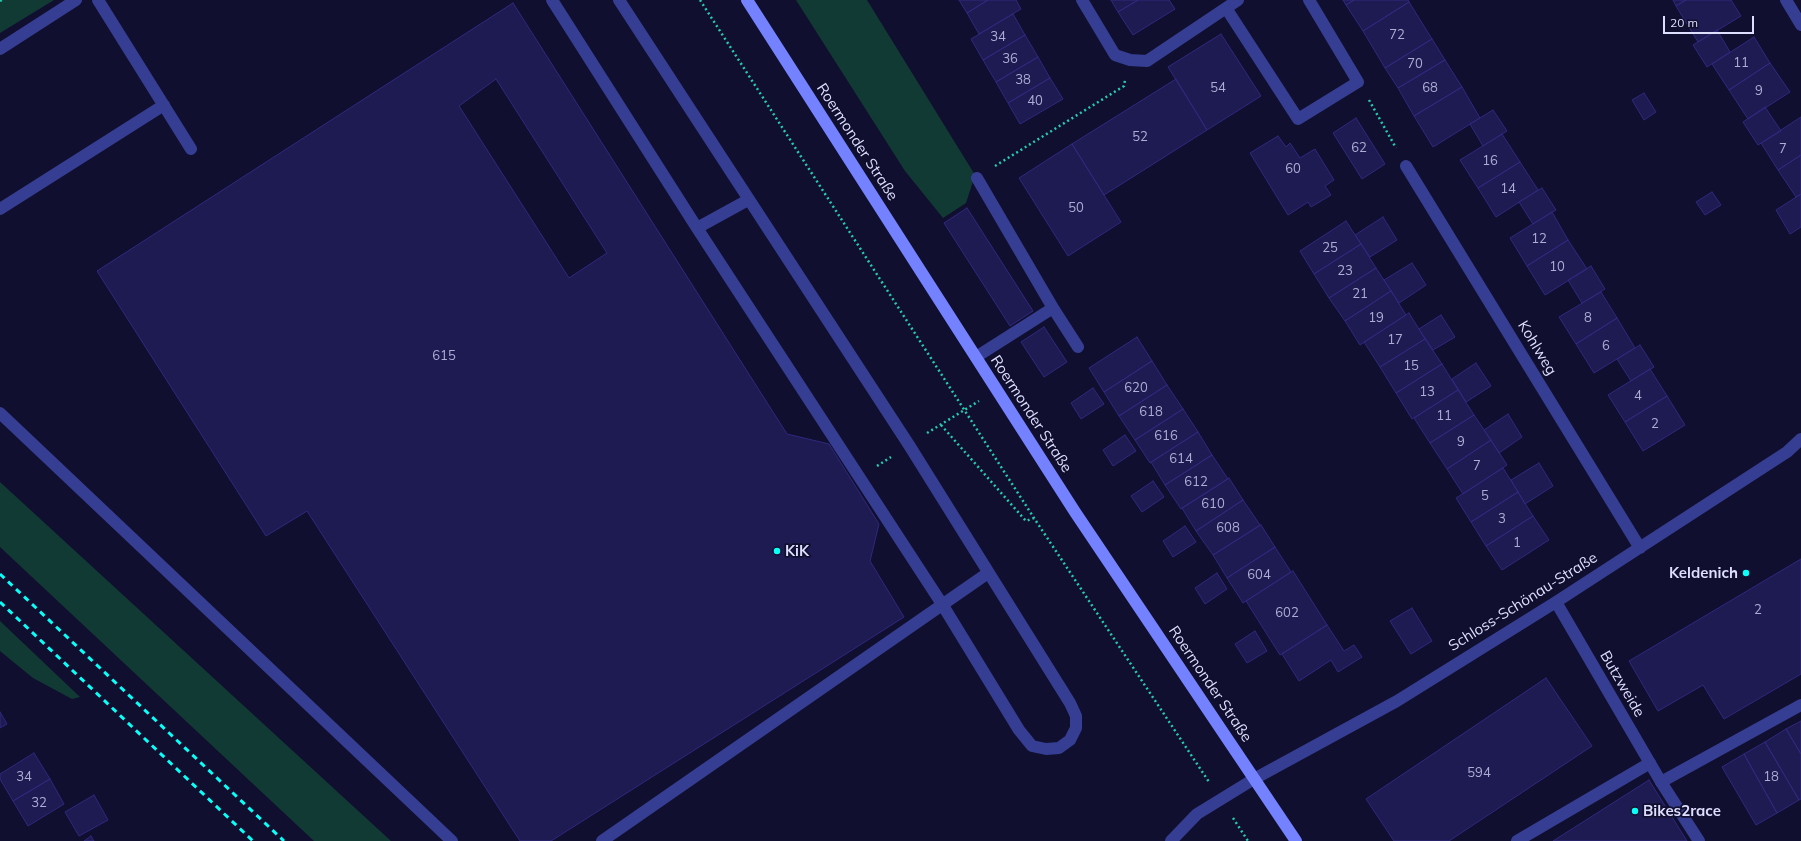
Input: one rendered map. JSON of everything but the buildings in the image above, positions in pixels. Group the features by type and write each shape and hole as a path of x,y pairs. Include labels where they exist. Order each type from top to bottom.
{"main road":[{"name":"Roermonder Straße","path":"748,0 1075,512 1296,841"}],"street":[{"path":"0,49 76,0"},
{"path":"98,0 192,149"},
{"path":"552,0 697,228 942,604 1018,730 1032,746 1046,750 1059,748 1070,740 1076,728 1076,716 1070,703 909,445 619,0"},
{"path":"1082,0 1115,55 1130,60 1147,61 1238,0"},
{"path":"1226,8 1298,119 1358,82 1309,0"},
{"path":"1786,0 1801,24"},
{"path":"0,209 164,105"},
{"name":"Kohlweg","path":"1406,166 1640,548"},
{"path":"977,178 1053,308 1078,347"},
{"path":"697,228 748,200"},
{"path":"976,357 1053,308"},
{"path":"0,413 452,841"},
{"name":"Schloss-Schönau-Straße","path":"1171,841 1197,814 1220,799 1397,701 1640,548 1787,452 1801,439"},
{"path":"602,841 988,573"},
{"name":"Butzweide","path":"1556,602 1661,782 1699,841"},
{"path":"1661,782 1801,705"},
{"path":"1517,841 1650,763"}],"path":[{"path":"700,0 1034,518 1248,841"},
{"path":"977,178 1124,86 1130,60"},
{"path":"1358,82 1406,166"},
{"path":"964,410 941,425 1026,521 1034,518"}],"green space":[{"path":"0,0 54,0 0,33"},
{"path":"796,0 867,0 975,175 966,203 943,218 905,171"},
{"path":"0,482 391,841 314,841 0,547"},
{"path":"0,621 80,697 72,699 33,678 0,651"}],"railway":[{"path":"0,574 284,841"},
{"path":"0,602 253,841"}],"place":[{"name":"KiK","path":"777,551"},
{"name":"Keldenich","path":"1746,573"},
{"name":"Bikes2race","path":"1635,811"}]}
